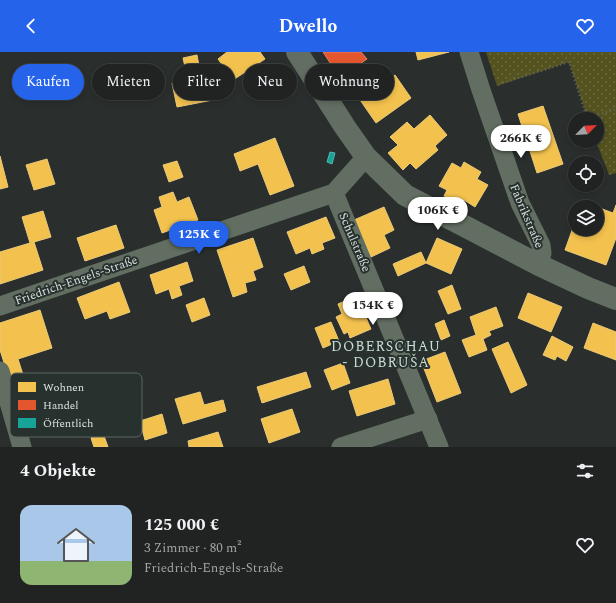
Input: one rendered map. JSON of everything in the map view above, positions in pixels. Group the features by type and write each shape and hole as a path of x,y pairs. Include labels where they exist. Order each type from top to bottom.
{"street":[{"path":"297,52 366,158 405,195 539,266 616,299"},
{"name":"Fabrikstraße","path":"469,52 520,203 541,245 542,253 539,266"},
{"name":"Friedrich-Engels-Straße","path":"0,306 334,193 366,158"},
{"name":"Schulstraße","path":"334,193 439,447"},
{"path":"0,371 10,406"},
{"path":"341,447 428,419"},
{"path":"19,437 22,447"}],"path":[{"path":"481,90 568,62 587,118 616,109"}],"shaded area":[{"path":"486,52 616,52 616,173 609,175 604,162 604,156 602,156 599,148 604,148 604,112 586,112 569,62 497,86"}],"building: Wohnen":[{"path":"227,52 260,52 265,59 257,64 243,64 243,73 235,79 235,64 222,64 218,59"},
{"path":"416,52 449,52 418,60"},
{"path":"197,55 199,64 184,64 183,58"},
{"path":"395,75 411,98 376,123 360,100 394,100"},
{"path":"176,100 213,100 177,107"},
{"path":"543,106 563,164 537,173 518,114"},
{"path":"430,115 447,135 435,146 438,150 416,169 410,163 403,170 388,153 398,145 390,137 407,122 414,129"},
{"path":"275,138 294,186 270,195 258,164 240,171 234,154"},
{"path":"0,156 8,187 0,189"},
{"path":"47,159 55,184 34,190 26,165"},
{"path":"177,161 183,177 169,182 163,165"},
{"path":"464,162 481,172 477,179 488,185 475,207 464,200 461,205 444,196 447,190 439,186 452,163 461,168"},
{"path":"173,192 177,202 189,197 198,220 162,233 154,210 162,207 159,197"},
{"path":"616,205 616,238 606,265 565,250 570,236 604,236 604,210 613,213"},
{"path":"384,207 394,230 384,235 390,248 371,257 354,220"},
{"path":"43,211 51,237 34,242 43,270 0,284 0,252 30,243 22,217"},
{"path":"326,217 335,238 322,243 324,249 312,254 310,248 296,254 287,232"},
{"path":"116,225 124,248 85,261 77,238"},
{"path":"253,238 263,267 253,271 256,280 245,283 247,292 233,297 217,250"},
{"path":"437,238 462,249 451,274 426,263"},
{"path":"421,252 426,263 398,276 393,264"},
{"path":"187,262 193,281 179,286 182,295 172,299 169,289 156,294 150,275"},
{"path":"304,266 310,282 291,290 284,274"},
{"path":"119,282 130,312 110,319 107,311 85,319 77,298"},
{"path":"452,285 461,309 448,314 438,291"},
{"path":"528,293 562,307 551,332 518,318"},
{"path":"357,296 371,329 350,338 348,332 344,334 336,317 342,314 338,304"},
{"path":"204,298 210,315 192,322 186,305"},
{"path":"496,307 503,326 489,331 491,335 483,339 487,350 469,357 462,340 476,335 470,317"},
{"path":"40,310 52,348 18,359 22,373 10,373 10,382 0,350 0,323"},
{"path":"444,320 450,336 441,340 435,324"},
{"path":"331,322 339,341 323,348 315,328"},
{"path":"593,323 616,332 616,360 584,348"},
{"path":"552,336 573,347 566,361 557,356 555,360 543,355"},
{"path":"508,342 527,385 511,393 492,349"},
{"path":"445,352 461,393 437,402 421,361"},
{"path":"343,363 350,383 332,390 324,370"},
{"path":"306,372 311,387 262,403 257,387"},
{"path":"388,379 395,404 357,416 349,391"},
{"path":"200,392 204,405 223,400 226,411 183,424 175,399"},
{"path":"292,409 300,432 269,443 261,419"},
{"path":"162,414 167,433 145,440 142,429 142,420"},
{"path":"218,432 223,447 189,447 188,441"},
{"path":"104,437 108,447 94,447 91,438"}],"building: Handel":[{"path":"323,52 361,52 367,59 360,64 331,64"}],"building: Öffentlich":[{"path":"330,152 335,153 332,164 327,162"}],"district":[{"name":"DOBERSCHAU - DOBRUŠA","path":"386,354"}]}
